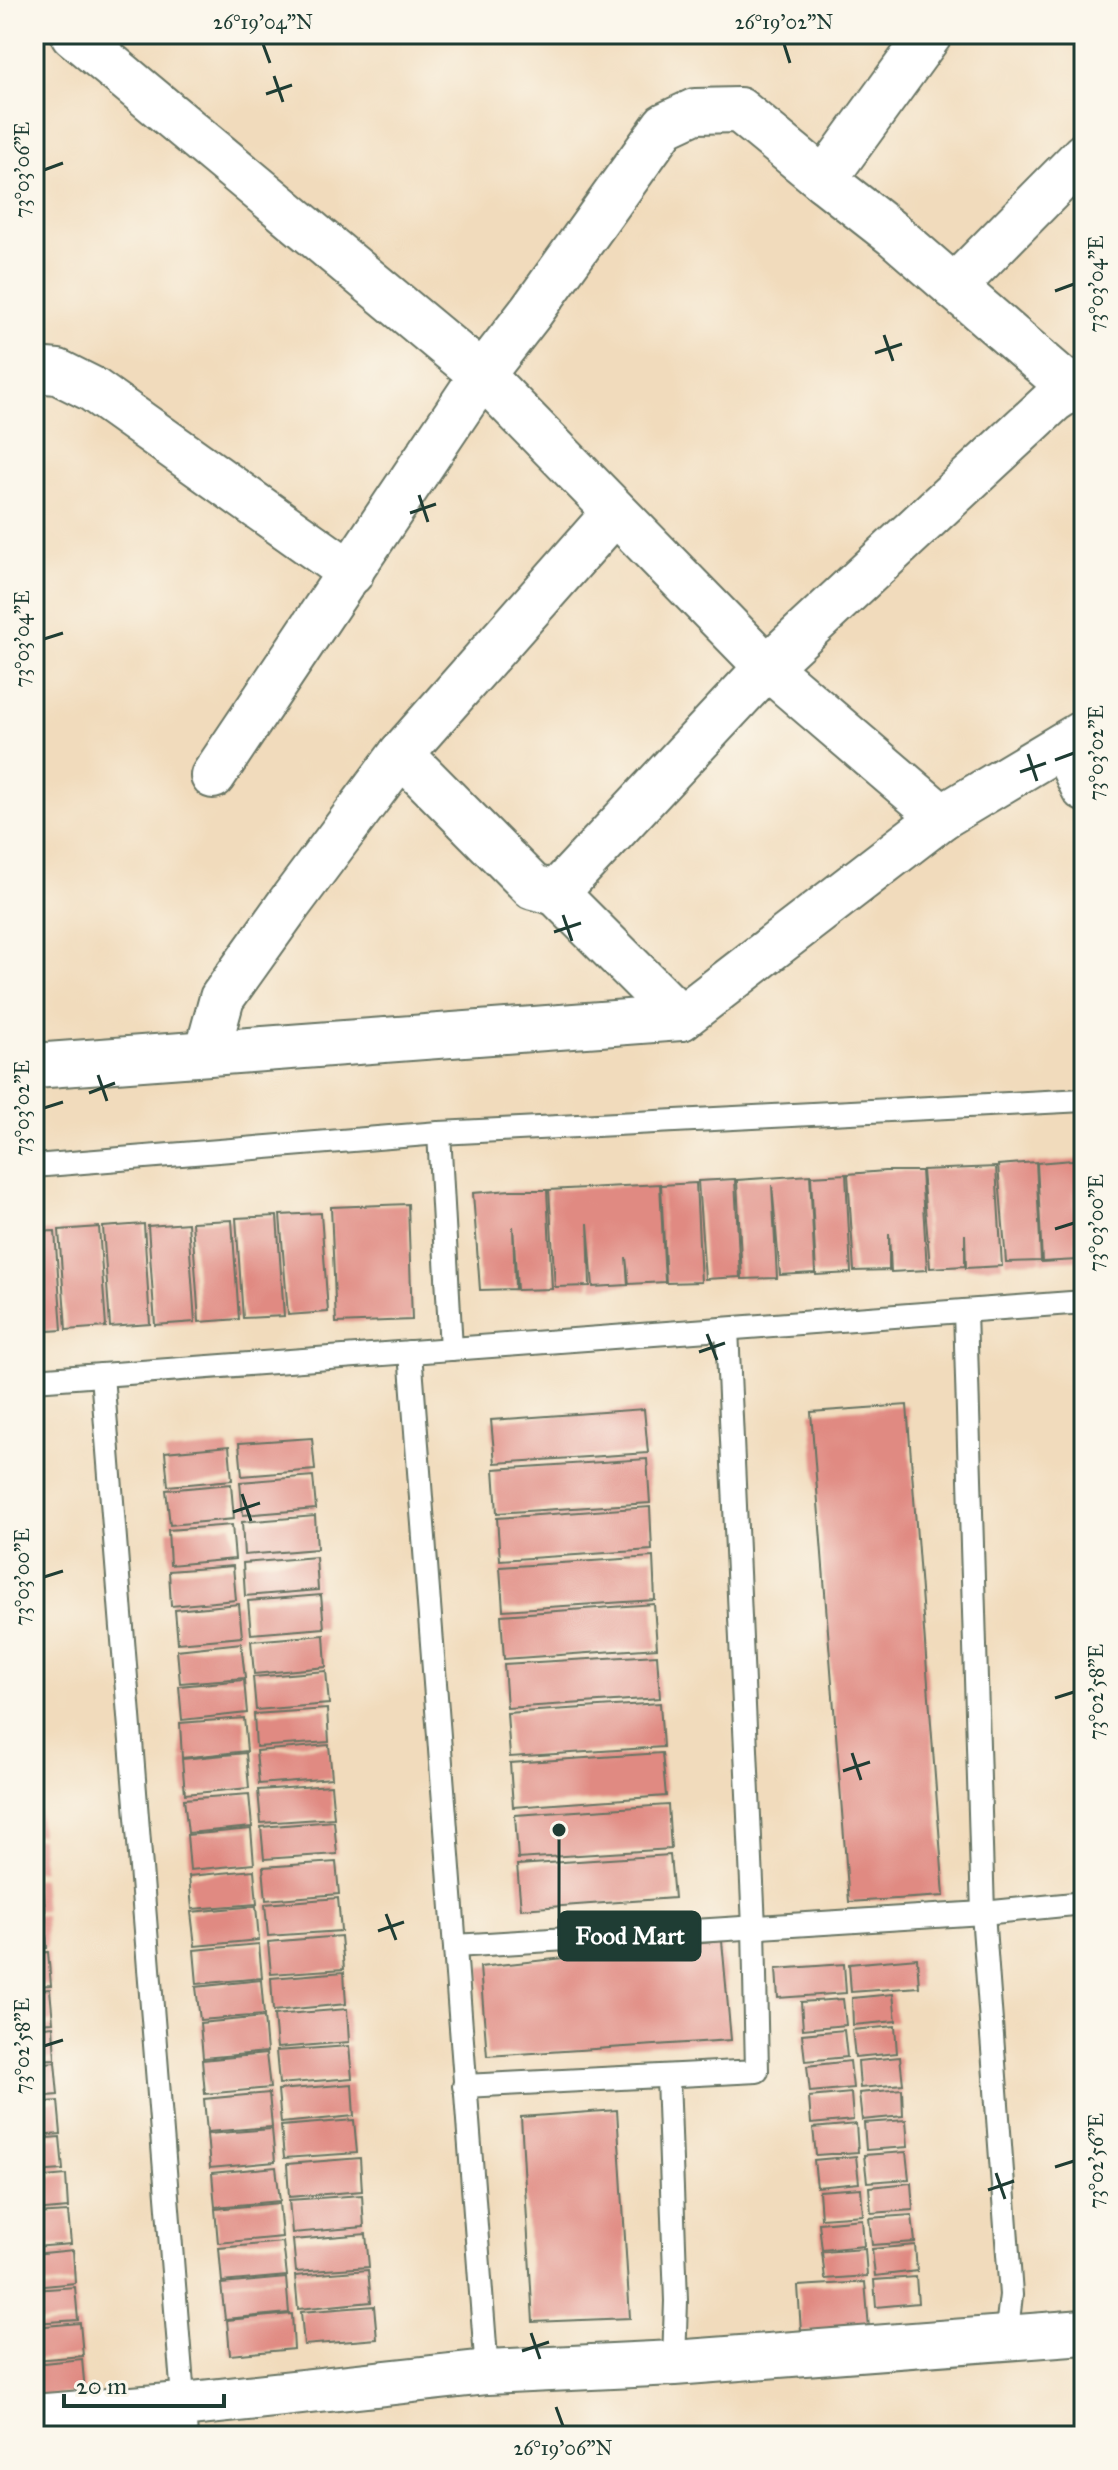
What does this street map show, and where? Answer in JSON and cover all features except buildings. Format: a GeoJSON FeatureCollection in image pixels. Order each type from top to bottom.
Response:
{"type":"FeatureCollection","features":[{"type":"Feature","properties":{"kind":"street"},"geometry":{"type":"LineString","coordinates":[[73,34],[482,375],[767,667],[942,817]]}},
{"type":"Feature","properties":{"kind":"street"},"geometry":{"type":"LineString","coordinates":[[824,180],[930,34]]}},
{"type":"Feature","properties":{"kind":"street"},"geometry":{"type":"LineString","coordinates":[[213,776],[482,375],[665,125],[695,111],[739,110],[954,287],[1078,384],[1042,411],[767,667],[556,893]]}},
{"type":"Feature","properties":{"kind":"street"},"geometry":{"type":"LineString","coordinates":[[954,287],[1084,155]]}},
{"type":"Feature","properties":{"kind":"street"},"geometry":{"type":"LineString","coordinates":[[34,370],[58,372],[92,389],[351,573]]}},
{"type":"Feature","properties":{"kind":"street"},"geometry":{"type":"LineString","coordinates":[[207,1053],[222,998],[401,754],[615,512]]}},
{"type":"Feature","properties":{"kind":"street"},"geometry":{"type":"LineString","coordinates":[[34,1066],[681,1018],[942,817],[1073,739],[1084,789]]}},
{"type":"Feature","properties":{"kind":"street"},"geometry":{"type":"LineString","coordinates":[[401,754],[533,887],[556,893],[681,1018]]}},
{"type":"Feature","properties":{"kind":"street"},"geometry":{"type":"LineString","coordinates":[[34,2417],[184,2421],[487,2372],[674,2363],[1084,2332]]}},
{"type":"Feature","properties":{"kind":"lane"},"geometry":{"type":"LineString","coordinates":[[34,1166],[439,1133],[1084,1100]]}},
{"type":"Feature","properties":{"kind":"lane"},"geometry":{"type":"LineString","coordinates":[[439,1133],[451,1349]]}},
{"type":"Feature","properties":{"kind":"lane"},"geometry":{"type":"LineString","coordinates":[[34,1380],[1084,1302]]}},
{"type":"Feature","properties":{"kind":"lane"},"geometry":{"type":"LineString","coordinates":[[965,1311],[983,1913],[1011,2295],[1006,2338]]}},
{"type":"Feature","properties":{"kind":"lane"},"geometry":{"type":"LineString","coordinates":[[464,2086],[757,2071],[754,1927],[727,1329]]}},
{"type":"Feature","properties":{"kind":"lane"},"geometry":{"type":"LineString","coordinates":[[410,1352],[487,2372]]}},
{"type":"Feature","properties":{"kind":"lane"},"geometry":{"type":"LineString","coordinates":[[102,1375],[184,2421]]}},
{"type":"Feature","properties":{"kind":"lane"},"geometry":{"type":"LineString","coordinates":[[455,1946],[983,1913],[1084,1903]]}},
{"type":"Feature","properties":{"kind":"lane"},"geometry":{"type":"LineString","coordinates":[[668,2077],[676,2301],[674,2363]]}},
{"type":"Feature","properties":{"kind":"place","name":"Food Mart"},"geometry":{"type":"Point","coordinates":[559,1830]}}]}
